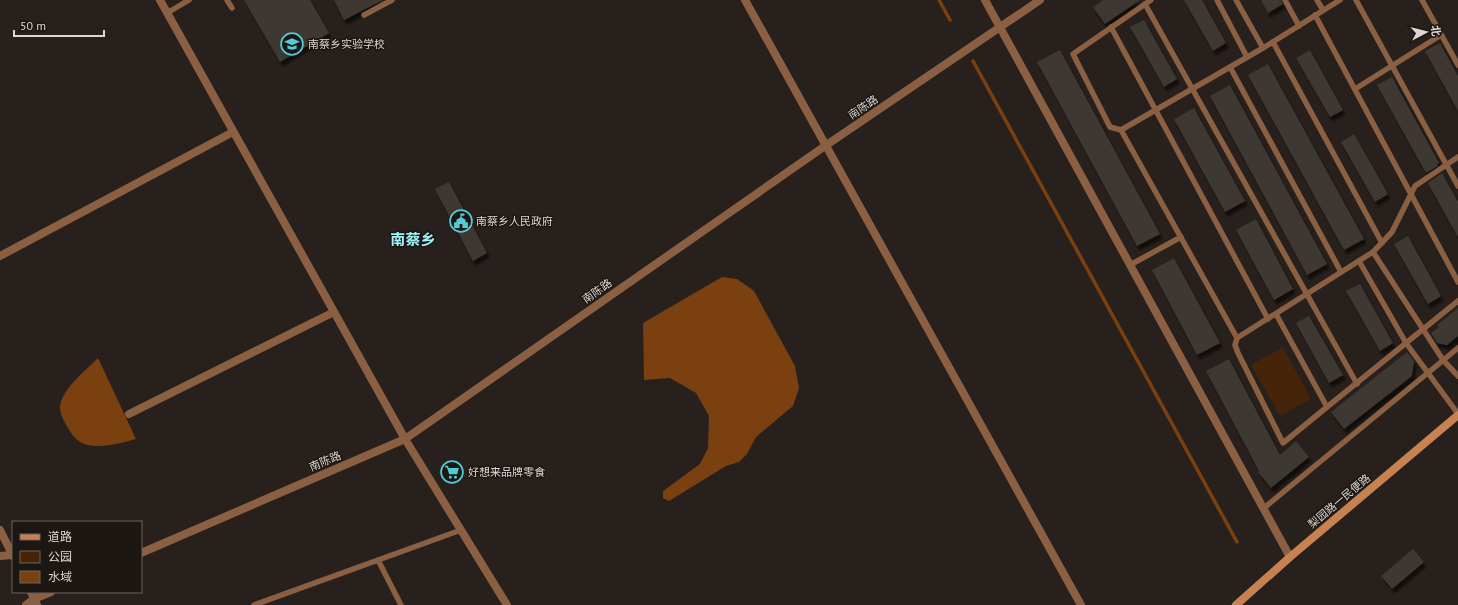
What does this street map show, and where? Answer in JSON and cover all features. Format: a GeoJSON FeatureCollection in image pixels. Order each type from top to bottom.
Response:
{"type":"FeatureCollection","features":[{"type":"Feature","properties":{"kind":"main road","name":"梨园路一民便路"},"geometry":{"type":"LineString","coordinates":[[1236,605],[1458,414]]}},
{"type":"Feature","properties":{"kind":"street"},"geometry":{"type":"LineString","coordinates":[[160,0],[404,439],[507,605]]}},
{"type":"Feature","properties":{"kind":"street"},"geometry":{"type":"LineString","coordinates":[[745,0],[1081,605]]}},
{"type":"Feature","properties":{"kind":"street"},"geometry":{"type":"LineString","coordinates":[[985,0],[1290,557]]}},
{"type":"Feature","properties":{"kind":"street","name":"南陈路"},"geometry":{"type":"LineString","coordinates":[[142,553],[404,439],[825,146],[1040,0]]}},
{"type":"Feature","properties":{"kind":"street"},"geometry":{"type":"LineString","coordinates":[[0,256],[233,132]]}},
{"type":"Feature","properties":{"kind":"street"},"geometry":{"type":"LineString","coordinates":[[129,414],[334,312]]}},
{"type":"Feature","properties":{"kind":"street"},"geometry":{"type":"LineString","coordinates":[[0,530],[12,554]]}},
{"type":"Feature","properties":{"kind":"street"},"geometry":{"type":"LineString","coordinates":[[0,556],[12,556]]}},
{"type":"Feature","properties":{"kind":"street"},"geometry":{"type":"LineString","coordinates":[[26,605],[34,599],[49,593]]}},
{"type":"Feature","properties":{"kind":"lane"},"geometry":{"type":"LineString","coordinates":[[167,13],[189,0]]}},
{"type":"Feature","properties":{"kind":"lane"},"geometry":{"type":"LineString","coordinates":[[227,0],[232,8]]}},
{"type":"Feature","properties":{"kind":"lane"},"geometry":{"type":"LineString","coordinates":[[364,15],[392,0]]}},
{"type":"Feature","properties":{"kind":"lane"},"geometry":{"type":"LineString","coordinates":[[1151,0],[1073,54],[1110,127],[1121,130],[1263,48],[1340,0]]}},
{"type":"Feature","properties":{"kind":"lane"},"geometry":{"type":"LineString","coordinates":[[1217,0],[1247,57]]}},
{"type":"Feature","properties":{"kind":"lane"},"geometry":{"type":"LineString","coordinates":[[1236,0],[1263,48]]}},
{"type":"Feature","properties":{"kind":"lane"},"geometry":{"type":"LineString","coordinates":[[1285,0],[1299,26]]}},
{"type":"Feature","properties":{"kind":"lane"},"geometry":{"type":"LineString","coordinates":[[1317,0],[1323,10]]}},
{"type":"Feature","properties":{"kind":"lane"},"geometry":{"type":"LineString","coordinates":[[1356,0],[1458,186]]}},
{"type":"Feature","properties":{"kind":"lane"},"geometry":{"type":"LineString","coordinates":[[1422,0],[1458,65]]}},
{"type":"Feature","properties":{"kind":"lane"},"geometry":{"type":"LineString","coordinates":[[1145,4],[1356,384]]}},
{"type":"Feature","properties":{"kind":"lane"},"geometry":{"type":"LineString","coordinates":[[1316,15],[1458,282]]}},
{"type":"Feature","properties":{"kind":"lane"},"geometry":{"type":"LineString","coordinates":[[1111,27],[1268,319]]}},
{"type":"Feature","properties":{"kind":"lane"},"geometry":{"type":"LineString","coordinates":[[1355,89],[1441,35]]}},
{"type":"Feature","properties":{"kind":"lane"},"geometry":{"type":"LineString","coordinates":[[1273,42],[1382,243]]}},
{"type":"Feature","properties":{"kind":"lane"},"geometry":{"type":"LineString","coordinates":[[1230,67],[1341,272]]}},
{"type":"Feature","properties":{"kind":"lane"},"geometry":{"type":"LineString","coordinates":[[1121,130],[1237,338]]}},
{"type":"Feature","properties":{"kind":"lane"},"geometry":{"type":"LineString","coordinates":[[1458,157],[1415,186],[1392,232],[1373,252],[1237,338],[1235,345],[1283,442],[1458,301]]}},
{"type":"Feature","properties":{"kind":"lane"},"geometry":{"type":"LineString","coordinates":[[1130,265],[1180,237]]}},
{"type":"Feature","properties":{"kind":"lane"},"geometry":{"type":"LineString","coordinates":[[1373,252],[1444,360],[1458,376]]}},
{"type":"Feature","properties":{"kind":"lane"},"geometry":{"type":"LineString","coordinates":[[1359,261],[1406,343],[1458,414]]}},
{"type":"Feature","properties":{"kind":"lane"},"geometry":{"type":"LineString","coordinates":[[1276,314],[1327,407]]}},
{"type":"Feature","properties":{"kind":"lane"},"geometry":{"type":"LineString","coordinates":[[1264,508],[1458,348]]}},
{"type":"Feature","properties":{"kind":"lane"},"geometry":{"type":"LineString","coordinates":[[254,605],[461,530]]}},
{"type":"Feature","properties":{"kind":"lane"},"geometry":{"type":"LineString","coordinates":[[378,560],[401,605]]}},
{"type":"Feature","properties":{"kind":"green space"},"geometry":{"type":"Polygon","coordinates":[[[1283,347],[1311,399],[1280,416],[1251,365],[1283,347]]]}},
{"type":"Feature","properties":{"kind":"water"},"geometry":{"type":"Polygon","coordinates":[[[722,277],[737,279],[754,291],[795,366],[799,388],[793,406],[756,437],[747,454],[739,462],[726,466],[669,501],[663,498],[663,491],[700,464],[708,448],[709,416],[696,393],[670,378],[644,380],[643,323],[722,277]]]}},
{"type":"Feature","properties":{"kind":"water"},"geometry":{"type":"Polygon","coordinates":[[[98,358],[136,439],[102,446],[88,445],[82,443],[74,437],[64,421],[60,407],[67,390],[98,358]]]}},
{"type":"Feature","properties":{"kind":"building"},"geometry":{"type":"Polygon","coordinates":[[[244,0],[310,0],[329,33],[280,62],[244,0]]]}},
{"type":"Feature","properties":{"kind":"building"},"geometry":{"type":"Polygon","coordinates":[[[334,0],[383,0],[344,20],[334,0]]]}},
{"type":"Feature","properties":{"kind":"building"},"geometry":{"type":"Polygon","coordinates":[[[1103,0],[1140,0],[1105,24],[1093,7],[1103,0]]]}},
{"type":"Feature","properties":{"kind":"building"},"geometry":{"type":"Polygon","coordinates":[[[1184,0],[1202,0],[1226,43],[1213,51],[1184,0]]]}},
{"type":"Feature","properties":{"kind":"building"},"geometry":{"type":"Polygon","coordinates":[[[1261,0],[1281,0],[1283,4],[1268,13],[1261,0]]]}},
{"type":"Feature","properties":{"kind":"building"},"geometry":{"type":"Polygon","coordinates":[[[1144,20],[1177,79],[1164,87],[1130,27],[1144,20]]]}},
{"type":"Feature","properties":{"kind":"building"},"geometry":{"type":"Polygon","coordinates":[[[1440,43],[1458,76],[1458,111],[1425,51],[1440,43]]]}},
{"type":"Feature","properties":{"kind":"building"},"geometry":{"type":"Polygon","coordinates":[[[1060,50],[1160,234],[1137,246],[1037,62],[1060,50]]]}},
{"type":"Feature","properties":{"kind":"building"},"geometry":{"type":"Polygon","coordinates":[[[1310,50],[1343,110],[1330,117],[1296,58],[1310,50]]]}},
{"type":"Feature","properties":{"kind":"building"},"geometry":{"type":"Polygon","coordinates":[[[1268,64],[1364,239],[1344,250],[1248,75],[1268,64]]]}},
{"type":"Feature","properties":{"kind":"building"},"geometry":{"type":"Polygon","coordinates":[[[1392,77],[1439,163],[1437,164],[1438,166],[1426,173],[1377,85],[1392,77]]]}},
{"type":"Feature","properties":{"kind":"building"},"geometry":{"type":"Polygon","coordinates":[[[1230,85],[1327,264],[1307,275],[1210,96],[1230,85]]]}},
{"type":"Feature","properties":{"kind":"building"},"geometry":{"type":"Polygon","coordinates":[[[1194,108],[1245,201],[1225,212],[1174,119],[1194,108]]]}},
{"type":"Feature","properties":{"kind":"building"},"geometry":{"type":"Polygon","coordinates":[[[1354,134],[1388,194],[1375,202],[1341,142],[1354,134]]]}},
{"type":"Feature","properties":{"kind":"building"},"geometry":{"type":"Polygon","coordinates":[[[1442,173],[1458,202],[1458,237],[1428,183],[1442,173]]]}},
{"type":"Feature","properties":{"kind":"building","name":"南蔡乡人民政府"},"geometry":{"type":"Polygon","coordinates":[[[449,182],[487,253],[473,261],[435,189],[449,182]]]}},
{"type":"Feature","properties":{"kind":"building"},"geometry":{"type":"Polygon","coordinates":[[[1256,219],[1293,289],[1274,300],[1236,230],[1256,219]]]}},
{"type":"Feature","properties":{"kind":"building"},"geometry":{"type":"Polygon","coordinates":[[[1408,236],[1441,296],[1428,304],[1394,244],[1408,236]]]}},
{"type":"Feature","properties":{"kind":"building"},"geometry":{"type":"Polygon","coordinates":[[[1174,258],[1220,343],[1197,355],[1152,270],[1174,258]]]}},
{"type":"Feature","properties":{"kind":"building"},"geometry":{"type":"Polygon","coordinates":[[[1360,284],[1393,343],[1380,351],[1346,291],[1360,284]]]}},
{"type":"Feature","properties":{"kind":"building"},"geometry":{"type":"Polygon","coordinates":[[[1458,308],[1458,336],[1447,345],[1437,343],[1431,333],[1439,327],[1437,325],[1458,308]]]}},
{"type":"Feature","properties":{"kind":"building"},"geometry":{"type":"Polygon","coordinates":[[[1309,316],[1343,375],[1329,383],[1296,323],[1309,316]]]}},
{"type":"Feature","properties":{"kind":"building"},"geometry":{"type":"Polygon","coordinates":[[[1407,352],[1414,361],[1412,376],[1344,429],[1331,412],[1407,352]]]}},
{"type":"Feature","properties":{"kind":"building"},"geometry":{"type":"Polygon","coordinates":[[[1229,359],[1280,455],[1296,441],[1309,457],[1271,488],[1258,472],[1259,471],[1206,371],[1229,359]]]}},
{"type":"Feature","properties":{"kind":"building"},"geometry":{"type":"Polygon","coordinates":[[[1413,549],[1424,562],[1392,589],[1381,576],[1413,549]]]}},
{"type":"Feature","properties":{"kind":"waterway"},"geometry":{"type":"LineString","coordinates":[[939,0],[950,20]]}},
{"type":"Feature","properties":{"kind":"waterway"},"geometry":{"type":"LineString","coordinates":[[973,61],[1237,542]]}},
{"type":"Feature","properties":{"kind":"place","name":"南蔡乡实验学校"},"geometry":{"type":"Point","coordinates":[292,44]}},
{"type":"Feature","properties":{"kind":"place","name":"南蔡乡人民政府"},"geometry":{"type":"Point","coordinates":[461,221]}},
{"type":"Feature","properties":{"kind":"place","name":"好想来品牌零食"},"geometry":{"type":"Point","coordinates":[452,472]}},
{"type":"Feature","properties":{"kind":"district","name":"南蔡乡"},"geometry":{"type":"Point","coordinates":[413,240]}}]}
